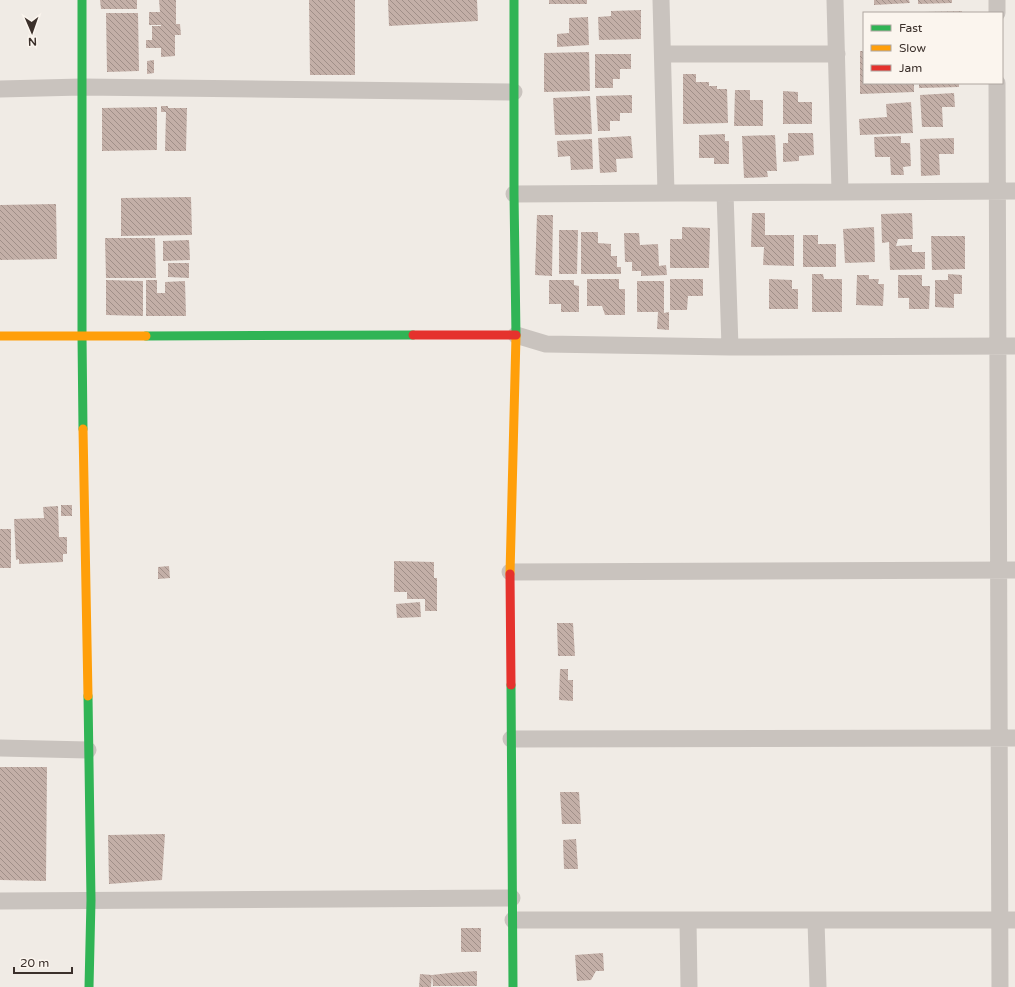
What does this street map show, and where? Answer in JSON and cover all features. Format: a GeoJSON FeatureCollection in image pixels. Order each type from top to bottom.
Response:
{"type":"FeatureCollection","features":[{"type":"Feature","properties":{"kind":"street"},"geometry":{"type":"LineString","coordinates":[[82,0],[82,336],[91,900],[88,987]]}},
{"type":"Feature","properties":{"kind":"street"},"geometry":{"type":"LineString","coordinates":[[513,987],[510,572],[516,335],[514,0]]}},
{"type":"Feature","properties":{"kind":"street"},"geometry":{"type":"LineString","coordinates":[[661,0],[666,193]]}},
{"type":"Feature","properties":{"kind":"street"},"geometry":{"type":"LineString","coordinates":[[836,0],[840,192]]}},
{"type":"Feature","properties":{"kind":"street"},"geometry":{"type":"LineString","coordinates":[[997,0],[997,12]]}},
{"type":"Feature","properties":{"kind":"street"},"geometry":{"type":"LineString","coordinates":[[663,54],[837,54]]}},
{"type":"Feature","properties":{"kind":"street"},"geometry":{"type":"LineString","coordinates":[[998,84],[998,192],[1007,346],[1008,920],[1000,987]]}},
{"type":"Feature","properties":{"kind":"street"},"geometry":{"type":"LineString","coordinates":[[0,89],[82,87],[514,92]]}},
{"type":"Feature","properties":{"kind":"street"},"geometry":{"type":"LineString","coordinates":[[514,194],[1015,191]]}},
{"type":"Feature","properties":{"kind":"street"},"geometry":{"type":"LineString","coordinates":[[725,193],[730,347]]}},
{"type":"Feature","properties":{"kind":"street"},"geometry":{"type":"LineString","coordinates":[[0,336],[516,335],[546,344],[730,347],[1007,346]]}},
{"type":"Feature","properties":{"kind":"street"},"geometry":{"type":"LineString","coordinates":[[510,572],[1007,570]]}},
{"type":"Feature","properties":{"kind":"street"},"geometry":{"type":"LineString","coordinates":[[511,739],[1007,738]]}},
{"type":"Feature","properties":{"kind":"street"},"geometry":{"type":"LineString","coordinates":[[0,748],[88,750]]}},
{"type":"Feature","properties":{"kind":"street"},"geometry":{"type":"LineString","coordinates":[[0,901],[512,898]]}},
{"type":"Feature","properties":{"kind":"street"},"geometry":{"type":"LineString","coordinates":[[513,920],[1008,920]]}},
{"type":"Feature","properties":{"kind":"street"},"geometry":{"type":"LineString","coordinates":[[688,920],[689,987]]}},
{"type":"Feature","properties":{"kind":"street"},"geometry":{"type":"LineString","coordinates":[[816,920],[818,987]]}},
{"type":"Feature","properties":{"kind":"building"},"geometry":{"type":"Polygon","coordinates":[[[100,0],[137,0],[137,9],[101,9],[100,0]]]}},
{"type":"Feature","properties":{"kind":"building"},"geometry":{"type":"Polygon","coordinates":[[[159,0],[176,0],[176,24],[180,24],[181,35],[175,35],[175,56],[161,57],[161,48],[146,48],[146,40],[152,40],[152,26],[161,26],[149,25],[149,12],[160,12],[159,0]]]}},
{"type":"Feature","properties":{"kind":"building"},"geometry":{"type":"Polygon","coordinates":[[[309,0],[355,0],[355,75],[310,75],[309,0]]]}},
{"type":"Feature","properties":{"kind":"building"},"geometry":{"type":"Polygon","coordinates":[[[388,0],[477,0],[478,21],[389,26],[388,0]]]}},
{"type":"Feature","properties":{"kind":"building"},"geometry":{"type":"Polygon","coordinates":[[[549,0],[587,0],[587,4],[549,4],[549,0]]]}},
{"type":"Feature","properties":{"kind":"building"},"geometry":{"type":"Polygon","coordinates":[[[874,0],[909,0],[910,3],[874,5],[874,0]]]}},
{"type":"Feature","properties":{"kind":"building"},"geometry":{"type":"Polygon","coordinates":[[[918,0],[952,0],[952,3],[918,4],[918,0]]]}},
{"type":"Feature","properties":{"kind":"building"},"geometry":{"type":"Polygon","coordinates":[[[641,10],[641,39],[599,40],[598,17],[611,16],[611,11],[641,10]]]}},
{"type":"Feature","properties":{"kind":"building"},"geometry":{"type":"Polygon","coordinates":[[[962,11],[962,12],[924,12],[962,11]]]}},
{"type":"Feature","properties":{"kind":"building"},"geometry":{"type":"Polygon","coordinates":[[[106,13],[138,13],[139,71],[107,72],[106,13]]]}},
{"type":"Feature","properties":{"kind":"building"},"geometry":{"type":"Polygon","coordinates":[[[588,17],[589,45],[557,47],[557,34],[569,33],[569,18],[588,17]]]}},
{"type":"Feature","properties":{"kind":"building"},"geometry":{"type":"Polygon","coordinates":[[[860,51],[863,51],[863,84],[914,84],[914,92],[860,94],[860,51]]]}},
{"type":"Feature","properties":{"kind":"building"},"geometry":{"type":"Polygon","coordinates":[[[589,52],[590,91],[544,92],[544,53],[589,52]]]}},
{"type":"Feature","properties":{"kind":"building"},"geometry":{"type":"Polygon","coordinates":[[[595,54],[631,54],[631,69],[620,69],[620,79],[613,79],[613,88],[595,88],[595,54]]]}},
{"type":"Feature","properties":{"kind":"building"},"geometry":{"type":"Polygon","coordinates":[[[154,60],[154,73],[147,74],[147,61],[154,60]]]}},
{"type":"Feature","properties":{"kind":"building"},"geometry":{"type":"Polygon","coordinates":[[[683,74],[696,74],[696,82],[709,82],[709,86],[717,86],[717,89],[727,89],[728,123],[683,124],[683,74]]]}},
{"type":"Feature","properties":{"kind":"building"},"geometry":{"type":"Polygon","coordinates":[[[919,84],[959,84],[959,87],[919,88],[919,84]]]}},
{"type":"Feature","properties":{"kind":"building"},"geometry":{"type":"Polygon","coordinates":[[[735,90],[750,90],[750,100],[763,100],[763,126],[734,126],[735,90]]]}},
{"type":"Feature","properties":{"kind":"building"},"geometry":{"type":"Polygon","coordinates":[[[783,91],[798,92],[798,102],[812,102],[812,124],[783,124],[783,91]]]}},
{"type":"Feature","properties":{"kind":"building"},"geometry":{"type":"Polygon","coordinates":[[[954,93],[955,107],[942,107],[943,127],[922,127],[920,95],[954,93]]]}},
{"type":"Feature","properties":{"kind":"building"},"geometry":{"type":"Polygon","coordinates":[[[632,95],[632,113],[620,113],[620,121],[610,121],[610,131],[598,131],[596,96],[632,95]]]}},
{"type":"Feature","properties":{"kind":"building"},"geometry":{"type":"Polygon","coordinates":[[[590,96],[592,134],[555,135],[553,98],[590,96]]]}},
{"type":"Feature","properties":{"kind":"building"},"geometry":{"type":"Polygon","coordinates":[[[911,102],[913,133],[860,135],[859,119],[887,117],[886,104],[911,102]]]}},
{"type":"Feature","properties":{"kind":"building"},"geometry":{"type":"Polygon","coordinates":[[[161,106],[168,106],[168,108],[187,108],[186,151],[165,151],[166,112],[161,112],[161,106]]]}},
{"type":"Feature","properties":{"kind":"building"},"geometry":{"type":"Polygon","coordinates":[[[157,107],[157,150],[102,151],[102,108],[157,107]]]}},
{"type":"Feature","properties":{"kind":"building"},"geometry":{"type":"Polygon","coordinates":[[[788,133],[813,133],[814,155],[799,156],[799,161],[783,162],[783,143],[788,143],[788,133]]]}},
{"type":"Feature","properties":{"kind":"building"},"geometry":{"type":"Polygon","coordinates":[[[725,134],[725,141],[729,141],[729,164],[714,164],[714,158],[699,158],[699,135],[725,134]]]}},
{"type":"Feature","properties":{"kind":"building"},"geometry":{"type":"Polygon","coordinates":[[[775,135],[777,171],[767,171],[768,177],[744,178],[742,136],[775,135]]]}},
{"type":"Feature","properties":{"kind":"building"},"geometry":{"type":"Polygon","coordinates":[[[631,136],[633,158],[616,159],[617,172],[600,173],[598,138],[631,136]]]}},
{"type":"Feature","properties":{"kind":"building"},"geometry":{"type":"Polygon","coordinates":[[[901,136],[901,143],[910,143],[911,166],[903,167],[904,175],[891,175],[890,157],[875,157],[874,137],[901,136]]]}},
{"type":"Feature","properties":{"kind":"building"},"geometry":{"type":"Polygon","coordinates":[[[954,138],[954,154],[939,154],[940,175],[921,176],[920,139],[954,138]]]}},
{"type":"Feature","properties":{"kind":"building"},"geometry":{"type":"Polygon","coordinates":[[[592,139],[593,169],[571,170],[570,156],[558,157],[557,141],[592,139]]]}},
{"type":"Feature","properties":{"kind":"building"},"geometry":{"type":"Polygon","coordinates":[[[191,197],[192,235],[121,236],[121,198],[191,197]]]}},
{"type":"Feature","properties":{"kind":"building"},"geometry":{"type":"Polygon","coordinates":[[[56,204],[57,259],[0,260],[0,205],[56,204]]]}},
{"type":"Feature","properties":{"kind":"building"},"geometry":{"type":"Polygon","coordinates":[[[752,213],[765,213],[765,235],[794,235],[794,266],[763,265],[764,247],[751,247],[752,213]]]}},
{"type":"Feature","properties":{"kind":"building"},"geometry":{"type":"Polygon","coordinates":[[[912,213],[913,239],[898,239],[896,246],[912,245],[912,252],[925,252],[925,269],[890,270],[889,242],[882,243],[881,214],[912,213]]]}},
{"type":"Feature","properties":{"kind":"building"},"geometry":{"type":"Polygon","coordinates":[[[537,215],[553,215],[552,276],[535,275],[537,215]]]}},
{"type":"Feature","properties":{"kind":"building"},"geometry":{"type":"Polygon","coordinates":[[[682,227],[710,228],[709,268],[670,268],[670,239],[682,239],[682,227]]]}},
{"type":"Feature","properties":{"kind":"building"},"geometry":{"type":"Polygon","coordinates":[[[874,227],[875,262],[845,263],[843,229],[874,227]]]}},
{"type":"Feature","properties":{"kind":"building"},"geometry":{"type":"Polygon","coordinates":[[[559,230],[578,230],[577,274],[559,274],[559,230]]]}},
{"type":"Feature","properties":{"kind":"building"},"geometry":{"type":"Polygon","coordinates":[[[581,232],[598,232],[598,243],[611,244],[611,256],[617,256],[617,267],[621,267],[621,274],[581,274],[581,232]]]}},
{"type":"Feature","properties":{"kind":"building"},"geometry":{"type":"Polygon","coordinates":[[[624,233],[639,233],[640,245],[658,244],[659,266],[666,265],[667,275],[641,276],[641,271],[632,271],[632,262],[625,262],[624,233]]]}},
{"type":"Feature","properties":{"kind":"building"},"geometry":{"type":"Polygon","coordinates":[[[803,235],[818,235],[818,244],[836,244],[836,267],[803,267],[803,235]]]}},
{"type":"Feature","properties":{"kind":"building"},"geometry":{"type":"Polygon","coordinates":[[[931,236],[965,236],[965,269],[932,270],[931,236]]]}},
{"type":"Feature","properties":{"kind":"building"},"geometry":{"type":"Polygon","coordinates":[[[105,238],[155,238],[156,278],[106,278],[105,238]]]}},
{"type":"Feature","properties":{"kind":"building"},"geometry":{"type":"Polygon","coordinates":[[[189,240],[190,260],[163,261],[163,241],[189,240]]]}},
{"type":"Feature","properties":{"kind":"building"},"geometry":{"type":"Polygon","coordinates":[[[168,263],[189,263],[189,278],[168,277],[168,263]]]}},
{"type":"Feature","properties":{"kind":"building"},"geometry":{"type":"Polygon","coordinates":[[[812,274],[823,274],[824,279],[842,279],[842,312],[812,312],[812,274]]]}},
{"type":"Feature","properties":{"kind":"building"},"geometry":{"type":"Polygon","coordinates":[[[948,274],[962,275],[962,294],[954,294],[954,308],[935,307],[935,280],[948,280],[948,274]]]}},
{"type":"Feature","properties":{"kind":"building"},"geometry":{"type":"Polygon","coordinates":[[[857,275],[869,275],[869,279],[879,279],[878,284],[884,284],[883,306],[856,305],[857,275]]]}},
{"type":"Feature","properties":{"kind":"building"},"geometry":{"type":"Polygon","coordinates":[[[898,275],[922,275],[922,286],[930,286],[929,309],[909,309],[909,298],[898,298],[898,275]]]}},
{"type":"Feature","properties":{"kind":"building"},"geometry":{"type":"Polygon","coordinates":[[[587,279],[619,279],[619,289],[625,289],[625,315],[605,315],[602,306],[587,306],[587,279]]]}},
{"type":"Feature","properties":{"kind":"building"},"geometry":{"type":"Polygon","coordinates":[[[670,279],[703,279],[703,296],[688,296],[687,310],[670,310],[670,279]]]}},
{"type":"Feature","properties":{"kind":"building"},"geometry":{"type":"Polygon","coordinates":[[[769,279],[792,280],[792,289],[798,289],[798,309],[769,309],[769,279]]]}},
{"type":"Feature","properties":{"kind":"building"},"geometry":{"type":"Polygon","coordinates":[[[106,280],[143,281],[143,316],[106,315],[106,280]]]}},
{"type":"Feature","properties":{"kind":"building"},"geometry":{"type":"Polygon","coordinates":[[[146,280],[157,280],[157,293],[165,293],[165,282],[185,281],[186,316],[146,316],[146,280]]]}},
{"type":"Feature","properties":{"kind":"building"},"geometry":{"type":"Polygon","coordinates":[[[549,280],[574,280],[574,285],[579,286],[579,312],[561,312],[561,304],[549,304],[549,280]]]}},
{"type":"Feature","properties":{"kind":"building"},"geometry":{"type":"Polygon","coordinates":[[[637,281],[664,281],[664,313],[669,312],[669,330],[657,329],[658,312],[637,312],[637,281]]]}},
{"type":"Feature","properties":{"kind":"building"},"geometry":{"type":"Polygon","coordinates":[[[61,505],[72,505],[72,516],[61,516],[61,505]]]}},
{"type":"Feature","properties":{"kind":"building"},"geometry":{"type":"Polygon","coordinates":[[[58,506],[59,537],[67,537],[67,554],[63,554],[63,562],[19,564],[19,559],[16,560],[14,519],[44,518],[43,507],[58,506]]]}},
{"type":"Feature","properties":{"kind":"building"},"geometry":{"type":"Polygon","coordinates":[[[0,529],[11,529],[11,568],[0,568],[0,529]]]}},
{"type":"Feature","properties":{"kind":"building"},"geometry":{"type":"Polygon","coordinates":[[[394,561],[434,562],[434,578],[437,578],[437,611],[425,611],[425,599],[407,599],[407,592],[394,592],[394,561]]]}},
{"type":"Feature","properties":{"kind":"building"},"geometry":{"type":"Polygon","coordinates":[[[169,566],[170,578],[158,579],[158,567],[169,566]]]}},
{"type":"Feature","properties":{"kind":"building"},"geometry":{"type":"Polygon","coordinates":[[[420,602],[421,617],[397,618],[396,604],[420,602]]]}},
{"type":"Feature","properties":{"kind":"building"},"geometry":{"type":"Polygon","coordinates":[[[557,623],[573,623],[575,656],[558,656],[557,623]]]}},
{"type":"Feature","properties":{"kind":"building"},"geometry":{"type":"Polygon","coordinates":[[[560,669],[568,669],[568,680],[573,680],[573,701],[559,700],[560,669]]]}},
{"type":"Feature","properties":{"kind":"building"},"geometry":{"type":"Polygon","coordinates":[[[0,767],[47,767],[46,881],[0,880],[0,767]]]}},
{"type":"Feature","properties":{"kind":"building"},"geometry":{"type":"Polygon","coordinates":[[[560,792],[579,792],[581,824],[562,824],[560,792]]]}},
{"type":"Feature","properties":{"kind":"building"},"geometry":{"type":"Polygon","coordinates":[[[165,834],[162,880],[109,884],[108,835],[165,834]]]}},
{"type":"Feature","properties":{"kind":"building"},"geometry":{"type":"Polygon","coordinates":[[[576,839],[578,869],[564,869],[563,840],[576,839]]]}},
{"type":"Feature","properties":{"kind":"building"},"geometry":{"type":"Polygon","coordinates":[[[461,928],[481,928],[481,952],[461,952],[461,928]]]}},
{"type":"Feature","properties":{"kind":"building"},"geometry":{"type":"Polygon","coordinates":[[[603,953],[604,971],[596,971],[591,980],[577,981],[575,955],[603,953]]]}},
{"type":"Feature","properties":{"kind":"building"},"geometry":{"type":"Polygon","coordinates":[[[477,971],[477,986],[433,986],[432,975],[477,971]]]}},
{"type":"Feature","properties":{"kind":"building"},"geometry":{"type":"Polygon","coordinates":[[[420,974],[432,975],[431,987],[419,987],[420,974]]]}},
{"type":"Feature","properties":{"kind":"traffic: fast"},"geometry":{"type":"LineString","coordinates":[[82,0],[83,429]]}},
{"type":"Feature","properties":{"kind":"traffic: fast"},"geometry":{"type":"LineString","coordinates":[[514,0],[516,336]]}},
{"type":"Feature","properties":{"kind":"traffic: fast"},"geometry":{"type":"LineString","coordinates":[[146,336],[413,335]]}},
{"type":"Feature","properties":{"kind":"traffic: fast"},"geometry":{"type":"LineString","coordinates":[[511,685],[513,987]]}},
{"type":"Feature","properties":{"kind":"traffic: fast"},"geometry":{"type":"LineString","coordinates":[[88,696],[91,900],[89,987]]}},
{"type":"Feature","properties":{"kind":"traffic: slow"},"geometry":{"type":"LineString","coordinates":[[0,336],[146,336]]}},
{"type":"Feature","properties":{"kind":"traffic: slow"},"geometry":{"type":"LineString","coordinates":[[510,574],[516,336]]}},
{"type":"Feature","properties":{"kind":"traffic: slow"},"geometry":{"type":"LineString","coordinates":[[83,429],[88,696]]}},
{"type":"Feature","properties":{"kind":"traffic: jam"},"geometry":{"type":"LineString","coordinates":[[413,335],[516,335]]}},
{"type":"Feature","properties":{"kind":"traffic: jam"},"geometry":{"type":"LineString","coordinates":[[510,574],[511,685]]}}]}
